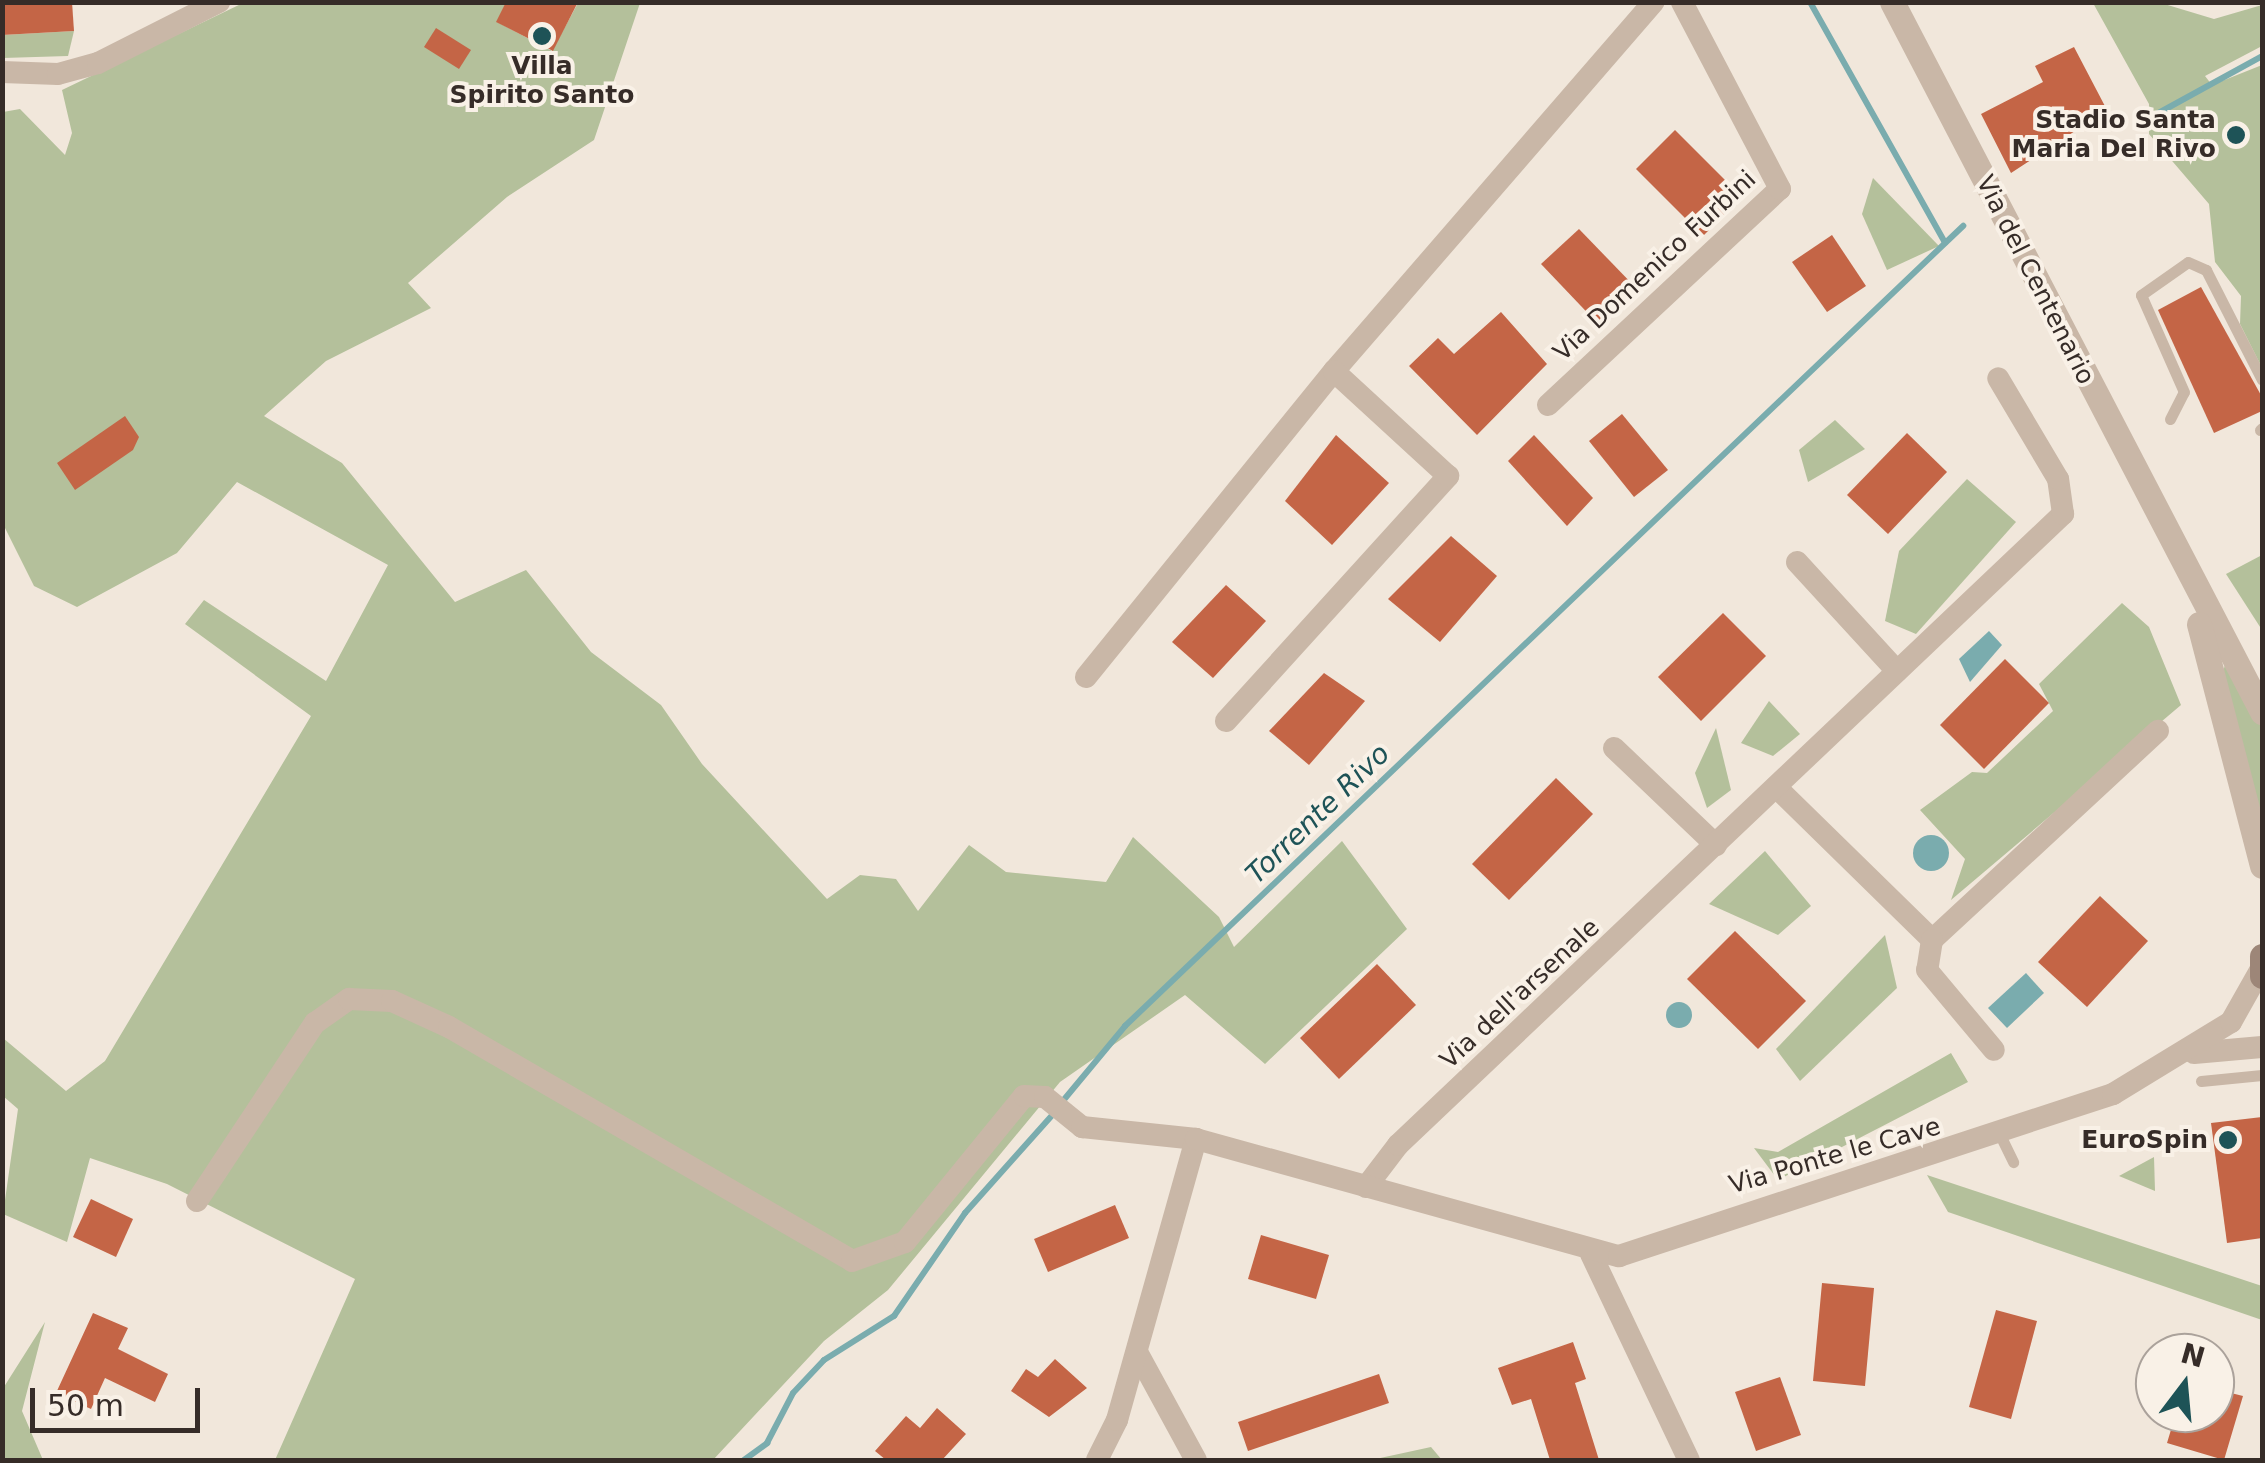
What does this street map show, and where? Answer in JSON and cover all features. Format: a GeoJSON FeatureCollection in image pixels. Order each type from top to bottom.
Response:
{"type":"FeatureCollection","features":[{"type":"Feature","properties":{"kind":"main road"},"geometry":{"type":"LineString","coordinates":[[2262,956],[2262,976]]}},
{"type":"Feature","properties":{"kind":"street"},"geometry":{"type":"LineString","coordinates":[[2,72],[58,74],[98,63],[219,2]]}},
{"type":"Feature","properties":{"kind":"street"},"geometry":{"type":"LineString","coordinates":[[1086,676],[1334,371],[1654,2]]}},
{"type":"Feature","properties":{"kind":"street","name":"Via Domenico Furbini"},"geometry":{"type":"LineString","coordinates":[[1548,404],[1780,189],[1682,2]]}},
{"type":"Feature","properties":{"kind":"street","name":"Via del Centenario"},"geometry":{"type":"LineString","coordinates":[[1892,2],[2177,557]]}},
{"type":"Feature","properties":{"kind":"street"},"geometry":{"type":"LineString","coordinates":[[1226,722],[1448,476],[1334,371]]}},
{"type":"Feature","properties":{"kind":"street","name":"Via dell'arsenale"},"geometry":{"type":"LineString","coordinates":[[1366,1187],[1398,1145],[2064,514],[2058,479],[1998,378]]}},
{"type":"Feature","properties":{"kind":"street"},"geometry":{"type":"LineString","coordinates":[[2177,557],[2262,712]]}},
{"type":"Feature","properties":{"kind":"street"},"geometry":{"type":"LineString","coordinates":[[2177,557],[2262,866]]}},
{"type":"Feature","properties":{"kind":"street"},"geometry":{"type":"LineString","coordinates":[[1796,562],[1897,671]]}},
{"type":"Feature","properties":{"kind":"street"},"geometry":{"type":"LineString","coordinates":[[1994,1050],[1927,970],[1932,940],[2158,730]]}},
{"type":"Feature","properties":{"kind":"street"},"geometry":{"type":"LineString","coordinates":[[1614,748],[1716,846]]}},
{"type":"Feature","properties":{"kind":"street"},"geometry":{"type":"LineString","coordinates":[[1776,788],[1932,940]]}},
{"type":"Feature","properties":{"kind":"street","name":"Via Ponte le Cave"},"geometry":{"type":"LineString","coordinates":[[198,1202],[315,1023],[348,999],[392,1000],[449,1026],[852,1260],[904,1242],[1024,1096],[1046,1098],[1076,1122],[1196,1139],[1591,1254],[1645,1251],[1778,1197],[2001,1138],[2194,1053],[2231,1022],[2262,968]]}},
{"type":"Feature","properties":{"kind":"street","name":"Via Ponte le Cave"},"geometry":{"type":"LineString","coordinates":[[2194,1053],[2262,1047]]}},
{"type":"Feature","properties":{"kind":"street"},"geometry":{"type":"LineString","coordinates":[[1096,1460],[1137,1352],[1196,1139]]}},
{"type":"Feature","properties":{"kind":"street"},"geometry":{"type":"LineString","coordinates":[[1591,1254],[1689,1460]]}},
{"type":"Feature","properties":{"kind":"street"},"geometry":{"type":"LineString","coordinates":[[1137,1352],[1196,1460]]}},
{"type":"Feature","properties":{"kind":"lane"},"geometry":{"type":"LineString","coordinates":[[2170,419],[2184,392],[2141,294],[2188,262],[2206,270],[2262,380]]}},
{"type":"Feature","properties":{"kind":"lane"},"geometry":{"type":"LineString","coordinates":[[2201,1082],[2262,1075]]}},
{"type":"Feature","properties":{"kind":"lane"},"geometry":{"type":"LineString","coordinates":[[2001,1138],[2013,1162]]}},
{"type":"Feature","properties":{"kind":"green space"},"geometry":{"type":"Polygon","coordinates":[[[243,3],[506,3],[497,22],[552,51],[578,3],[640,3],[594,140],[507,197],[408,283],[431,308],[326,361],[264,416],[342,463],[455,602],[526,570],[591,652],[661,705],[702,764],[827,899],[860,875],[896,879],[918,911],[969,845],[1006,872],[1106,882],[1133,837],[1219,917],[1234,947],[1342,841],[1407,929],[1265,1064],[1185,995],[1060,1082],[888,1290],[824,1341],[713,1460],[275,1460],[355,1279],[167,1184],[90,1158],[67,1242],[3,1214],[18,1109],[3,1096],[3,1038],[66,1091],[105,1061],[311,716],[185,624],[204,600],[326,681],[388,565],[237,482],[177,553],[77,607],[34,586],[3,524],[3,112],[20,109],[65,155],[72,133],[62,90],[243,3]]]}},
{"type":"Feature","properties":{"kind":"green space"},"geometry":{"type":"Polygon","coordinates":[[[2093,3],[2161,3],[2214,19],[2262,5],[2262,46],[2205,76],[2212,85],[2262,65],[2262,368],[2240,324],[2241,296],[2215,262],[2209,204],[2149,134],[2149,104],[2093,3]]]}},
{"type":"Feature","properties":{"kind":"green space"},"geometry":{"type":"Polygon","coordinates":[[[74,31],[68,56],[3,58],[2,35],[74,31]]]}},
{"type":"Feature","properties":{"kind":"green space"},"geometry":{"type":"Polygon","coordinates":[[[1873,178],[1939,246],[1887,270],[1862,214],[1873,178]]]}},
{"type":"Feature","properties":{"kind":"green space"},"geometry":{"type":"Polygon","coordinates":[[[1835,420],[1865,449],[1808,482],[1799,450],[1835,420]]]}},
{"type":"Feature","properties":{"kind":"green space"},"geometry":{"type":"Polygon","coordinates":[[[1967,479],[2016,522],[1916,634],[1885,621],[1899,551],[1967,479]]]}},
{"type":"Feature","properties":{"kind":"green space"},"geometry":{"type":"Polygon","coordinates":[[[2262,555],[2262,630],[2226,574],[2262,555]]]}},
{"type":"Feature","properties":{"kind":"green space"},"geometry":{"type":"Polygon","coordinates":[[[2122,603],[2149,627],[2181,705],[1951,900],[1965,859],[1920,810],[1972,772],[1987,773],[2053,711],[2039,684],[2122,603]]]}},
{"type":"Feature","properties":{"kind":"green space"},"geometry":{"type":"Polygon","coordinates":[[[2225,665],[2262,728],[2262,821],[2222,675],[2225,665]]]}},
{"type":"Feature","properties":{"kind":"green space"},"geometry":{"type":"Polygon","coordinates":[[[1769,701],[1800,734],[1773,756],[1741,743],[1769,701]]]}},
{"type":"Feature","properties":{"kind":"green space"},"geometry":{"type":"Polygon","coordinates":[[[1716,728],[1731,790],[1707,808],[1695,773],[1716,728]]]}},
{"type":"Feature","properties":{"kind":"green space"},"geometry":{"type":"Polygon","coordinates":[[[1765,851],[1811,906],[1778,935],[1709,904],[1765,851]]]}},
{"type":"Feature","properties":{"kind":"green space"},"geometry":{"type":"Polygon","coordinates":[[[1885,935],[1897,988],[1800,1081],[1776,1049],[1885,935]]]}},
{"type":"Feature","properties":{"kind":"green space"},"geometry":{"type":"Polygon","coordinates":[[[1951,1053],[1968,1082],[1778,1180],[1754,1148],[1778,1152],[1951,1053]]]}},
{"type":"Feature","properties":{"kind":"green space"},"geometry":{"type":"Polygon","coordinates":[[[2154,1157],[2155,1191],[2119,1176],[2154,1157]]]}},
{"type":"Feature","properties":{"kind":"green space"},"geometry":{"type":"Polygon","coordinates":[[[1927,1175],[2262,1286],[2262,1320],[1948,1212],[1927,1175]]]}},
{"type":"Feature","properties":{"kind":"green space"},"geometry":{"type":"Polygon","coordinates":[[[45,1322],[22,1411],[43,1460],[3,1460],[2,1390],[45,1322]]]}},
{"type":"Feature","properties":{"kind":"green space"},"geometry":{"type":"Polygon","coordinates":[[[1431,1447],[1442,1460],[1371,1460],[1431,1447]]]}},
{"type":"Feature","properties":{"kind":"water"},"geometry":{"type":"Polygon","coordinates":[[[1989,631],[2002,645],[1970,682],[1959,659],[1989,631]]]}},
{"type":"Feature","properties":{"kind":"water"},"geometry":{"type":"Polygon","coordinates":[[[1931,835],[1944,840],[1949,853],[1944,866],[1931,871],[1918,866],[1913,853],[1918,840],[1931,835]]]}},
{"type":"Feature","properties":{"kind":"water"},"geometry":{"type":"Polygon","coordinates":[[[2026,973],[2044,993],[2007,1028],[1988,1008],[2026,973]]]}},
{"type":"Feature","properties":{"kind":"water"},"geometry":{"type":"Polygon","coordinates":[[[1679,1002],[1688,1006],[1692,1015],[1688,1024],[1679,1028],[1670,1024],[1666,1015],[1670,1006],[1679,1002]]]}},
{"type":"Feature","properties":{"kind":"building"},"geometry":{"type":"Polygon","coordinates":[[[2,2],[72,2],[74,31],[2,35],[2,2]]]}},
{"type":"Feature","properties":{"kind":"building","name":"Villa Spirito Santo"},"geometry":{"type":"Polygon","coordinates":[[[506,2],[578,2],[553,51],[496,22],[506,2]]]}},
{"type":"Feature","properties":{"kind":"building"},"geometry":{"type":"Polygon","coordinates":[[[436,28],[471,50],[459,69],[424,47],[436,28]]]}},
{"type":"Feature","properties":{"kind":"building"},"geometry":{"type":"Polygon","coordinates":[[[2074,47],[2107,110],[2011,173],[1981,114],[2043,82],[2035,66],[2074,47]]]}},
{"type":"Feature","properties":{"kind":"building"},"geometry":{"type":"Polygon","coordinates":[[[1675,130],[1742,197],[1703,236],[1636,169],[1675,130]]]}},
{"type":"Feature","properties":{"kind":"building"},"geometry":{"type":"Polygon","coordinates":[[[1579,229],[1638,290],[1600,326],[1541,264],[1579,229]]]}},
{"type":"Feature","properties":{"kind":"building"},"geometry":{"type":"Polygon","coordinates":[[[1832,235],[1866,286],[1827,312],[1792,262],[1832,235]]]}},
{"type":"Feature","properties":{"kind":"building"},"geometry":{"type":"Polygon","coordinates":[[[2201,287],[2262,397],[2262,411],[2214,433],[2158,310],[2201,287]]]}},
{"type":"Feature","properties":{"kind":"building"},"geometry":{"type":"Polygon","coordinates":[[[1501,312],[1547,364],[1477,435],[1409,366],[1438,338],[1454,354],[1501,312]]]}},
{"type":"Feature","properties":{"kind":"building"},"geometry":{"type":"Polygon","coordinates":[[[1622,414],[1668,470],[1634,497],[1589,441],[1622,414]]]}},
{"type":"Feature","properties":{"kind":"building"},"geometry":{"type":"Polygon","coordinates":[[[125,416],[139,437],[133,450],[75,490],[57,463],[125,416]]]}},
{"type":"Feature","properties":{"kind":"building"},"geometry":{"type":"Polygon","coordinates":[[[1907,433],[1947,472],[1888,534],[1847,495],[1907,433]]]}},
{"type":"Feature","properties":{"kind":"building"},"geometry":{"type":"Polygon","coordinates":[[[1336,435],[1389,483],[1332,545],[1285,501],[1336,435]]]}},
{"type":"Feature","properties":{"kind":"building"},"geometry":{"type":"Polygon","coordinates":[[[1534,435],[1593,498],[1567,526],[1508,461],[1534,435]]]}},
{"type":"Feature","properties":{"kind":"building"},"geometry":{"type":"Polygon","coordinates":[[[1451,536],[1497,576],[1440,642],[1388,599],[1451,536]]]}},
{"type":"Feature","properties":{"kind":"building"},"geometry":{"type":"Polygon","coordinates":[[[1226,585],[1266,621],[1213,678],[1172,642],[1226,585]]]}},
{"type":"Feature","properties":{"kind":"building"},"geometry":{"type":"Polygon","coordinates":[[[1723,613],[1766,656],[1701,721],[1658,677],[1723,613]]]}},
{"type":"Feature","properties":{"kind":"building"},"geometry":{"type":"Polygon","coordinates":[[[2005,659],[2049,703],[1984,769],[1940,725],[2005,659]]]}},
{"type":"Feature","properties":{"kind":"building"},"geometry":{"type":"Polygon","coordinates":[[[1324,673],[1365,701],[1309,765],[1269,731],[1324,673]]]}},
{"type":"Feature","properties":{"kind":"building"},"geometry":{"type":"Polygon","coordinates":[[[1556,778],[1593,814],[1509,900],[1472,864],[1556,778]]]}},
{"type":"Feature","properties":{"kind":"building"},"geometry":{"type":"Polygon","coordinates":[[[2100,896],[2148,941],[2087,1007],[2038,962],[2100,896]]]}},
{"type":"Feature","properties":{"kind":"building"},"geometry":{"type":"Polygon","coordinates":[[[1735,931],[1806,1001],[1758,1049],[1687,979],[1735,931]]]}},
{"type":"Feature","properties":{"kind":"building"},"geometry":{"type":"Polygon","coordinates":[[[1377,964],[1416,1005],[1339,1079],[1300,1038],[1377,964]]]}},
{"type":"Feature","properties":{"kind":"building"},"geometry":{"type":"Polygon","coordinates":[[[2262,1117],[2262,1238],[2227,1243],[2211,1123],[2262,1117]]]}},
{"type":"Feature","properties":{"kind":"building"},"geometry":{"type":"Polygon","coordinates":[[[91,1199],[133,1219],[116,1257],[73,1237],[91,1199]]]}},
{"type":"Feature","properties":{"kind":"building"},"geometry":{"type":"Polygon","coordinates":[[[1115,1205],[1129,1238],[1048,1272],[1034,1239],[1115,1205]]]}},
{"type":"Feature","properties":{"kind":"building"},"geometry":{"type":"Polygon","coordinates":[[[1261,1235],[1329,1255],[1316,1299],[1248,1279],[1261,1235]]]}},
{"type":"Feature","properties":{"kind":"building"},"geometry":{"type":"Polygon","coordinates":[[[1822,1283],[1874,1288],[1865,1386],[1813,1381],[1822,1283]]]}},
{"type":"Feature","properties":{"kind":"building"},"geometry":{"type":"Polygon","coordinates":[[[1996,1310],[2037,1321],[2011,1419],[1969,1407],[1996,1310]]]}},
{"type":"Feature","properties":{"kind":"building"},"geometry":{"type":"Polygon","coordinates":[[[93,1313],[128,1328],[118,1349],[168,1374],[155,1402],[105,1378],[91,1409],[56,1393],[93,1313]]]}},
{"type":"Feature","properties":{"kind":"building"},"geometry":{"type":"Polygon","coordinates":[[[1573,1342],[1586,1379],[1575,1383],[1599,1460],[1550,1460],[1531,1399],[1512,1405],[1498,1368],[1573,1342]]]}},
{"type":"Feature","properties":{"kind":"building"},"geometry":{"type":"Polygon","coordinates":[[[1055,1359],[1087,1388],[1049,1417],[1011,1391],[1026,1369],[1038,1377],[1055,1359]]]}},
{"type":"Feature","properties":{"kind":"building"},"geometry":{"type":"Polygon","coordinates":[[[1379,1374],[1389,1403],[1248,1451],[1238,1422],[1379,1374]]]}},
{"type":"Feature","properties":{"kind":"building"},"geometry":{"type":"Polygon","coordinates":[[[1780,1377],[1801,1435],[1756,1451],[1735,1392],[1780,1377]]]}},
{"type":"Feature","properties":{"kind":"building"},"geometry":{"type":"Polygon","coordinates":[[[2235,1394],[2243,1396],[2235,1423],[2235,1394]]]}},
{"type":"Feature","properties":{"kind":"building"},"geometry":{"type":"Polygon","coordinates":[[[937,1408],[966,1434],[942,1460],[886,1460],[875,1451],[906,1416],[920,1428],[937,1408]]]}},
{"type":"Feature","properties":{"kind":"building"},"geometry":{"type":"Polygon","coordinates":[[[2170,1433],[2232,1433],[2224,1460],[2167,1443],[2170,1433]]]}},
{"type":"Feature","properties":{"kind":"waterway"},"geometry":{"type":"LineString","coordinates":[[1810,2],[1945,243]]}},
{"type":"Feature","properties":{"kind":"waterway","name":"Torrente Rivo"},"geometry":{"type":"LineString","coordinates":[[2153,116],[2262,56]]}},
{"type":"Feature","properties":{"kind":"waterway","name":"Torrente Rivo"},"geometry":{"type":"LineString","coordinates":[[1062,1102],[1125,1026],[1963,226]]}},
{"type":"Feature","properties":{"kind":"waterway","name":"Torrente Rivo"},"geometry":{"type":"LineString","coordinates":[[744,1460],[767,1443],[793,1393],[824,1360],[894,1316],[965,1213],[1055,1112]]}},
{"type":"Feature","properties":{"kind":"place","name":"Villa Spirito Santo"},"geometry":{"type":"Point","coordinates":[542,36]}},
{"type":"Feature","properties":{"kind":"place","name":"Stadio Santa Maria Del Rivo"},"geometry":{"type":"Point","coordinates":[2236,135]}},
{"type":"Feature","properties":{"kind":"place","name":"EuroSpin"},"geometry":{"type":"Point","coordinates":[2228,1140]}}]}
